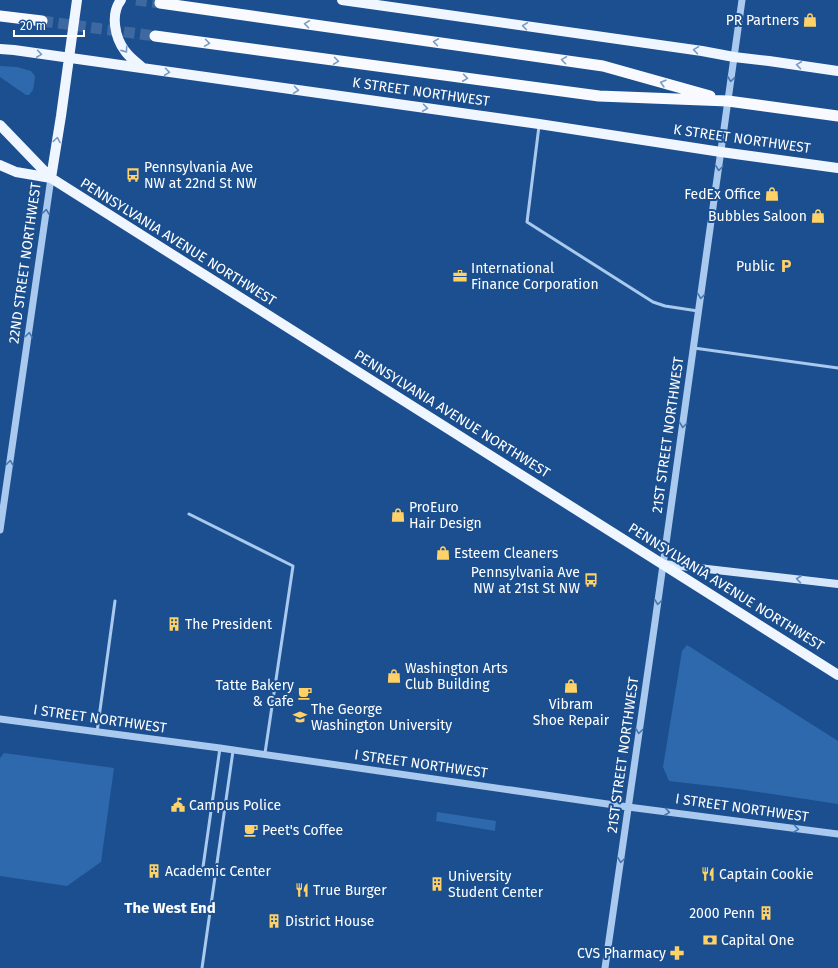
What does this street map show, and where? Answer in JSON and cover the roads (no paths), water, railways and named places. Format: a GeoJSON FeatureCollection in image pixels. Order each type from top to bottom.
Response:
{"type":"FeatureCollection","features":[{"type":"Feature","properties":{"kind":"highway","name":"K STREET NORTHWEST"},"geometry":{"type":"LineString","coordinates":[[160,3],[603,66],[728,101]]}},
{"type":"Feature","properties":{"kind":"highway"},"geometry":{"type":"LineString","coordinates":[[0,16],[42,21]]}},
{"type":"Feature","properties":{"kind":"highway","name":"K STREET NORTHWEST"},"geometry":{"type":"LineString","coordinates":[[154,36],[599,96],[728,101],[838,116]]}},
{"type":"Feature","properties":{"kind":"main road","name":"22ND STREET NORTHWEST"},"geometry":{"type":"LineString","coordinates":[[51,178],[77,0]]}},
{"type":"Feature","properties":{"kind":"main road"},"geometry":{"type":"LineString","coordinates":[[121,0],[118,4],[115,16],[115,26],[119,42],[132,60],[143,68]]}},
{"type":"Feature","properties":{"kind":"main road"},"geometry":{"type":"LineString","coordinates":[[342,0],[377,2],[734,57],[838,71]]}},
{"type":"Feature","properties":{"kind":"main road","name":"K STREET NORTHWEST"},"geometry":{"type":"LineString","coordinates":[[0,49],[539,124],[721,152],[838,168]]}},
{"type":"Feature","properties":{"kind":"main road","name":"PENNSYLVANIA AVENUE NORTHWEST"},"geometry":{"type":"LineString","coordinates":[[0,125],[51,178],[838,675]]}},
{"type":"Feature","properties":{"kind":"main road","name":"PENNSYLVANIA AVENUE NORTHWEST"},"geometry":{"type":"LineString","coordinates":[[0,165],[16,172],[51,178]]}},
{"type":"Feature","properties":{"kind":"main road"},"geometry":{"type":"LineString","coordinates":[[663,564],[838,584]]}},
{"type":"Feature","properties":{"kind":"street","name":"21ST STREET NORTHWEST"},"geometry":{"type":"LineString","coordinates":[[605,968],[694,348],[742,0]]}},
{"type":"Feature","properties":{"kind":"street","name":"22ND STREET NORTHWEST"},"geometry":{"type":"LineString","coordinates":[[0,530],[51,178]]}},
{"type":"Feature","properties":{"kind":"street","name":"I STREET NORTHWEST"},"geometry":{"type":"LineString","coordinates":[[0,719],[220,748],[628,807],[838,834]]}},
{"type":"Feature","properties":{"kind":"lane"},"geometry":{"type":"LineString","coordinates":[[539,124],[527,222],[653,302],[665,306],[699,311]]}},
{"type":"Feature","properties":{"kind":"lane"},"geometry":{"type":"LineString","coordinates":[[694,348],[838,368]]}},
{"type":"Feature","properties":{"kind":"lane"},"geometry":{"type":"LineString","coordinates":[[189,514],[293,566],[265,755]]}},
{"type":"Feature","properties":{"kind":"lane"},"geometry":{"type":"LineString","coordinates":[[97,732],[115,602]]}},
{"type":"Feature","properties":{"kind":"lane"},"geometry":{"type":"LineString","coordinates":[[202,874],[220,748]]}},
{"type":"Feature","properties":{"kind":"lane"},"geometry":{"type":"LineString","coordinates":[[202,968],[233,751]]}},
{"type":"Feature","properties":{"kind":"tunnel"},"geometry":{"type":"LineString","coordinates":[[136,0],[160,3]]}},
{"type":"Feature","properties":{"kind":"tunnel"},"geometry":{"type":"LineString","coordinates":[[42,21],[155,36]]}},
{"type":"Feature","properties":{"kind":"place","name":"PR Partners"},"geometry":{"type":"Point","coordinates":[810,20]}},
{"type":"Feature","properties":{"kind":"place","name":"Pennsylvania Ave NW at 22nd St NW"},"geometry":{"type":"Point","coordinates":[133,175]}},
{"type":"Feature","properties":{"kind":"place","name":"FedEx Office"},"geometry":{"type":"Point","coordinates":[772,194]}},
{"type":"Feature","properties":{"kind":"place","name":"Bubbles Saloon"},"geometry":{"type":"Point","coordinates":[818,216]}},
{"type":"Feature","properties":{"kind":"place","name":"Public"},"geometry":{"type":"Point","coordinates":[786,266]}},
{"type":"Feature","properties":{"kind":"place","name":"International Finance Corporation"},"geometry":{"type":"Point","coordinates":[460,276]}},
{"type":"Feature","properties":{"kind":"place","name":"ProEuro Hair Design"},"geometry":{"type":"Point","coordinates":[398,515]}},
{"type":"Feature","properties":{"kind":"place","name":"Esteem Cleaners"},"geometry":{"type":"Point","coordinates":[443,553]}},
{"type":"Feature","properties":{"kind":"place","name":"Pennsylvania Ave NW at 21st St NW"},"geometry":{"type":"Point","coordinates":[591,580]}},
{"type":"Feature","properties":{"kind":"place","name":"The President"},"geometry":{"type":"Point","coordinates":[174,624]}},
{"type":"Feature","properties":{"kind":"place","name":"Washington Arts Club Building"},"geometry":{"type":"Point","coordinates":[394,676]}},
{"type":"Feature","properties":{"kind":"place","name":"Vibram Shoe Repair"},"geometry":{"type":"Point","coordinates":[571,686]}},
{"type":"Feature","properties":{"kind":"place","name":"Tatte Bakery & Cafe"},"geometry":{"type":"Point","coordinates":[305,693]}},
{"type":"Feature","properties":{"kind":"place","name":"The George Washington University"},"geometry":{"type":"Point","coordinates":[300,717]}},
{"type":"Feature","properties":{"kind":"place","name":"Campus Police"},"geometry":{"type":"Point","coordinates":[178,805]}},
{"type":"Feature","properties":{"kind":"place","name":"Peet's Coffee"},"geometry":{"type":"Point","coordinates":[251,830]}},
{"type":"Feature","properties":{"kind":"place","name":"Academic Center"},"geometry":{"type":"Point","coordinates":[154,871]}},
{"type":"Feature","properties":{"kind":"place","name":"Captain Cookie"},"geometry":{"type":"Point","coordinates":[708,874]}},
{"type":"Feature","properties":{"kind":"place","name":"University Student Center"},"geometry":{"type":"Point","coordinates":[437,884]}},
{"type":"Feature","properties":{"kind":"place","name":"True Burger"},"geometry":{"type":"Point","coordinates":[302,890]}},
{"type":"Feature","properties":{"kind":"place","name":"2000 Penn"},"geometry":{"type":"Point","coordinates":[766,913]}},
{"type":"Feature","properties":{"kind":"place","name":"District House"},"geometry":{"type":"Point","coordinates":[274,921]}},
{"type":"Feature","properties":{"kind":"place","name":"Capital One"},"geometry":{"type":"Point","coordinates":[710,940]}},
{"type":"Feature","properties":{"kind":"place","name":"CVS Pharmacy"},"geometry":{"type":"Point","coordinates":[677,953]}},
{"type":"Feature","properties":{"kind":"district","name":"The West End"},"geometry":{"type":"Point","coordinates":[170,908]}}]}
